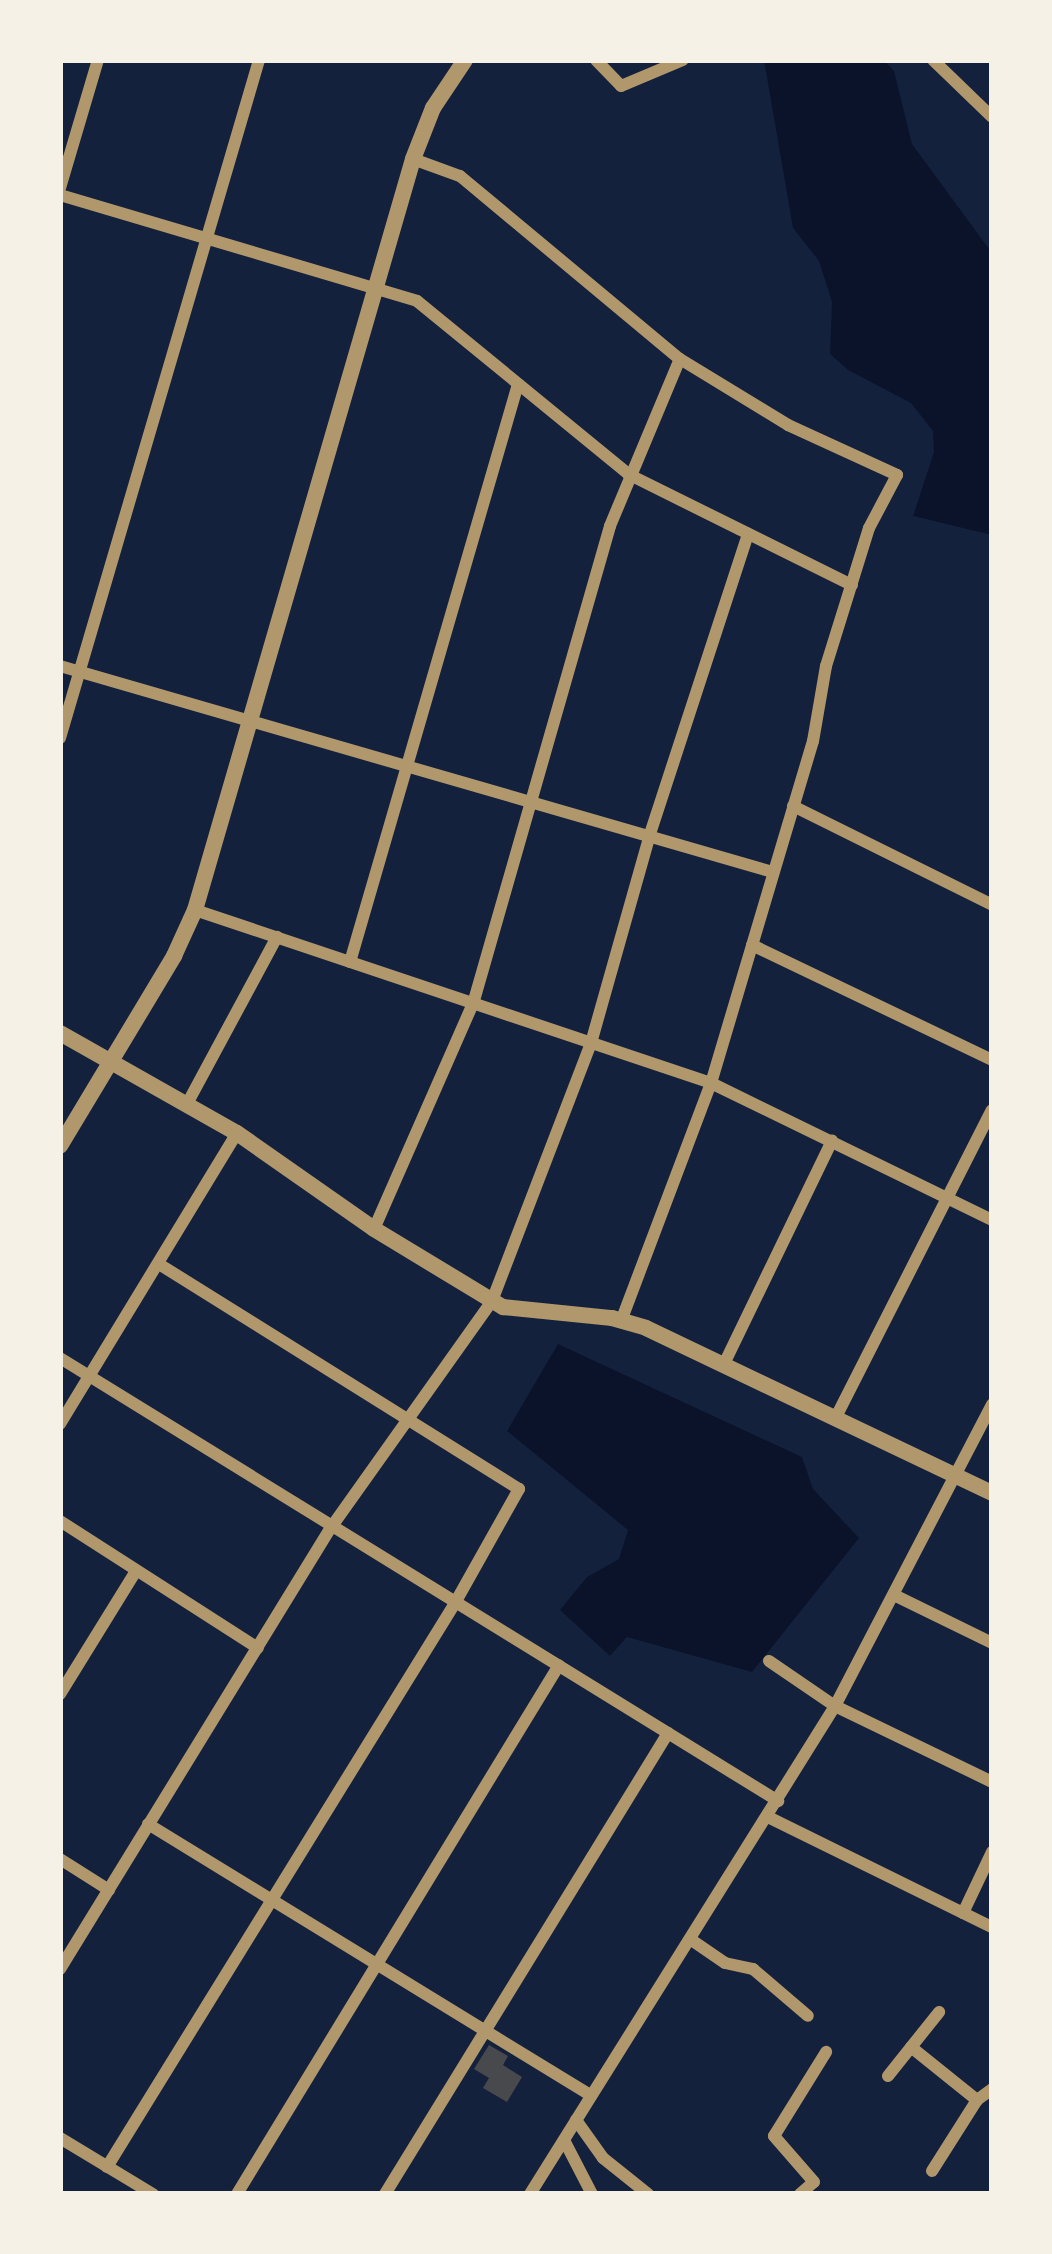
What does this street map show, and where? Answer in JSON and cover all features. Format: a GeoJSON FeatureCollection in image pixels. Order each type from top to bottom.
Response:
{"type":"FeatureCollection","features":[{"type":"Feature","properties":{"kind":"street"},"geometry":{"type":"LineString","coordinates":[[98,60],[60,191],[417,301],[628,474],[852,585]]}},
{"type":"Feature","properties":{"kind":"street"},"geometry":{"type":"LineString","coordinates":[[60,738],[259,60]]}},
{"type":"Feature","properties":{"kind":"street"},"geometry":{"type":"LineString","coordinates":[[60,1146],[195,910],[413,159],[433,108],[465,60]]}},
{"type":"Feature","properties":{"kind":"street"},"geometry":{"type":"LineString","coordinates":[[596,60],[621,86],[683,60]]}},
{"type":"Feature","properties":{"kind":"street"},"geometry":{"type":"LineString","coordinates":[[933,60],[992,117]]}},
{"type":"Feature","properties":{"kind":"street"},"geometry":{"type":"LineString","coordinates":[[413,159],[460,176],[680,359],[788,425],[897,475],[869,528],[712,1083],[621,1321]]}},
{"type":"Feature","properties":{"kind":"street"},"geometry":{"type":"LineString","coordinates":[[374,1229],[473,1004],[628,474],[680,359]]}},
{"type":"Feature","properties":{"kind":"street"},"geometry":{"type":"LineString","coordinates":[[350,962],[518,384]]}},
{"type":"Feature","properties":{"kind":"street"},"geometry":{"type":"LineString","coordinates":[[60,1970],[330,1529],[492,1301],[591,1043],[650,835],[748,534]]}},
{"type":"Feature","properties":{"kind":"street"},"geometry":{"type":"LineString","coordinates":[[60,666],[773,872]]}},
{"type":"Feature","properties":{"kind":"street"},"geometry":{"type":"LineString","coordinates":[[793,806],[992,905]]}},
{"type":"Feature","properties":{"kind":"street"},"geometry":{"type":"LineString","coordinates":[[195,910],[712,1083],[992,1220]]}},
{"type":"Feature","properties":{"kind":"street"},"geometry":{"type":"LineString","coordinates":[[187,1104],[277,938]]}},
{"type":"Feature","properties":{"kind":"street"},"geometry":{"type":"LineString","coordinates":[[752,945],[992,1060]]}},
{"type":"Feature","properties":{"kind":"street"},"geometry":{"type":"LineString","coordinates":[[60,1034],[237,1133],[374,1229],[492,1301],[535,1312],[621,1321],[725,1362],[992,1492]]}},
{"type":"Feature","properties":{"kind":"street"},"geometry":{"type":"LineString","coordinates":[[836,1417],[992,1110]]}},
{"type":"Feature","properties":{"kind":"street"},"geometry":{"type":"LineString","coordinates":[[60,1424],[237,1133]]}},
{"type":"Feature","properties":{"kind":"street"},"geometry":{"type":"LineString","coordinates":[[725,1362],[832,1141]]}},
{"type":"Feature","properties":{"kind":"street"},"geometry":{"type":"LineString","coordinates":[[106,2167],[454,1603],[519,1489],[160,1264]]}},
{"type":"Feature","properties":{"kind":"street"},"geometry":{"type":"LineString","coordinates":[[60,1358],[330,1529],[778,1801]]}},
{"type":"Feature","properties":{"kind":"street"},"geometry":{"type":"LineString","coordinates":[[530,2194],[835,1706],[992,1405]]}},
{"type":"Feature","properties":{"kind":"street"},"geometry":{"type":"LineString","coordinates":[[60,1521],[259,1648]]}},
{"type":"Feature","properties":{"kind":"street"},"geometry":{"type":"LineString","coordinates":[[60,1694],[136,1571]]}},
{"type":"Feature","properties":{"kind":"street"},"geometry":{"type":"LineString","coordinates":[[894,1595],[992,1643]]}},
{"type":"Feature","properties":{"kind":"street"},"geometry":{"type":"LineString","coordinates":[[769,1661],[835,1706],[992,1782]]}},
{"type":"Feature","properties":{"kind":"street"},"geometry":{"type":"LineString","coordinates":[[237,2194],[559,1665]]}},
{"type":"Feature","properties":{"kind":"street"},"geometry":{"type":"LineString","coordinates":[[385,2194],[668,1732]]}},
{"type":"Feature","properties":{"kind":"street"},"geometry":{"type":"LineString","coordinates":[[769,1816],[992,1927]]}},
{"type":"Feature","properties":{"kind":"street"},"geometry":{"type":"LineString","coordinates":[[148,1824],[590,2096]]}},
{"type":"Feature","properties":{"kind":"street"},"geometry":{"type":"LineString","coordinates":[[963,1913],[992,1852]]}},
{"type":"Feature","properties":{"kind":"street"},"geometry":{"type":"LineString","coordinates":[[60,1858],[109,1890]]}},
{"type":"Feature","properties":{"kind":"street"},"geometry":{"type":"LineString","coordinates":[[690,1939],[725,1963],[754,1970],[808,2016]]}},
{"type":"Feature","properties":{"kind":"street"},"geometry":{"type":"LineString","coordinates":[[888,2076],[939,2012]]}},
{"type":"Feature","properties":{"kind":"street"},"geometry":{"type":"LineString","coordinates":[[911,2047],[977,2100]]}},
{"type":"Feature","properties":{"kind":"street"},"geometry":{"type":"LineString","coordinates":[[800,2194],[814,2182],[774,2136],[826,2052]]}},
{"type":"Feature","properties":{"kind":"street"},"geometry":{"type":"LineString","coordinates":[[932,2171],[977,2100],[992,2089]]}},
{"type":"Feature","properties":{"kind":"street"},"geometry":{"type":"LineString","coordinates":[[576,2120],[603,2158],[648,2194]]}},
{"type":"Feature","properties":{"kind":"street"},"geometry":{"type":"LineString","coordinates":[[60,2138],[154,2194]]}},
{"type":"Feature","properties":{"kind":"street"},"geometry":{"type":"LineString","coordinates":[[564,2140],[592,2194]]}},
{"type":"Feature","properties":{"kind":"water"},"geometry":{"type":"Polygon","coordinates":[[[764,60],[884,60],[894,71],[912,144],[992,253],[992,535],[913,516],[934,452],[933,431],[911,403],[848,370],[830,354],[832,302],[819,261],[793,228],[764,60]]]}},
{"type":"Feature","properties":{"kind":"water"},"geometry":{"type":"Polygon","coordinates":[[[558,1344],[802,1457],[813,1489],[859,1538],[752,1672],[627,1637],[610,1656],[560,1610],[587,1577],[619,1559],[628,1530],[507,1431],[558,1344]]]}},
{"type":"Feature","properties":{"kind":"building"},"geometry":{"type":"Polygon","coordinates":[[[489,2045],[508,2056],[503,2065],[522,2077],[507,2102],[483,2088],[489,2078],[474,2069],[489,2045]]]}}]}
